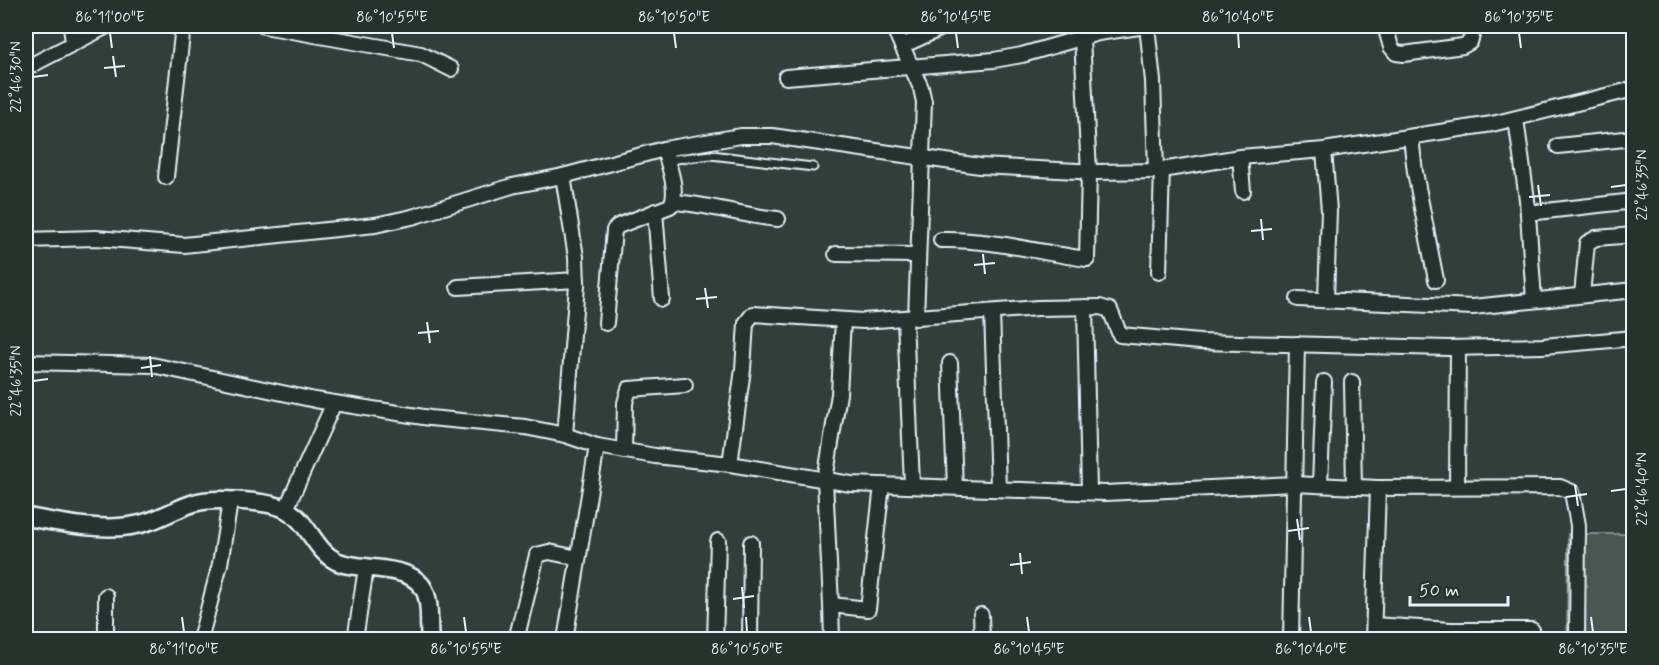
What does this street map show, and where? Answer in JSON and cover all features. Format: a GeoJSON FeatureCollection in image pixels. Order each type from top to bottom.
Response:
{"type":"FeatureCollection","features":[{"type":"Feature","properties":{"kind":"street"},"geometry":{"type":"LineString","coordinates":[[71,26],[73,44]]}},
{"type":"Feature","properties":{"kind":"street"},"geometry":{"type":"LineString","coordinates":[[26,68],[108,26]]}},
{"type":"Feature","properties":{"kind":"street"},"geometry":{"type":"LineString","coordinates":[[166,177],[183,26]]}},
{"type":"Feature","properties":{"kind":"street"},"geometry":{"type":"LineString","coordinates":[[264,26],[421,54],[451,69]]}},
{"type":"Feature","properties":{"kind":"street"},"geometry":{"type":"LineString","coordinates":[[893,26],[924,102],[917,255],[910,318],[912,485]]}},
{"type":"Feature","properties":{"kind":"street"},"geometry":{"type":"LineString","coordinates":[[902,46],[946,26]]}},
{"type":"Feature","properties":{"kind":"street"},"geometry":{"type":"LineString","coordinates":[[786,77],[912,68],[1022,55],[1082,38],[1146,26],[1153,81],[1159,170],[1159,272]]}},
{"type":"Feature","properties":{"kind":"street"},"geometry":{"type":"LineString","coordinates":[[1385,26],[1391,47],[1396,53],[1404,54],[1470,42],[1475,26]]}},
{"type":"Feature","properties":{"kind":"street"},"geometry":{"type":"LineString","coordinates":[[941,240],[986,240],[1044,253],[1087,259],[1089,172],[1082,38]]}},
{"type":"Feature","properties":{"kind":"street"},"geometry":{"type":"LineString","coordinates":[[26,240],[96,238],[184,245],[375,225],[412,217],[512,186],[741,136],[772,136],[980,166],[1089,172],[1159,170],[1240,157],[1324,150],[1516,119],[1634,89]]}},
{"type":"Feature","properties":{"kind":"street"},"geometry":{"type":"LineString","coordinates":[[1516,119],[1528,213],[1534,300]]}},
{"type":"Feature","properties":{"kind":"street"},"geometry":{"type":"LineString","coordinates":[[1411,136],[1415,172],[1436,280]]}},
{"type":"Feature","properties":{"kind":"street"},"geometry":{"type":"LineString","coordinates":[[1558,146],[1634,138]]}},
{"type":"Feature","properties":{"kind":"street"},"geometry":{"type":"LineString","coordinates":[[1324,150],[1329,211],[1326,300]]}},
{"type":"Feature","properties":{"kind":"street"},"geometry":{"type":"LineString","coordinates":[[665,154],[673,202]]}},
{"type":"Feature","properties":{"kind":"street"},"geometry":{"type":"LineString","coordinates":[[1240,157],[1243,192]]}},
{"type":"Feature","properties":{"kind":"street"},"geometry":{"type":"LineString","coordinates":[[563,176],[576,257],[577,280],[566,435]]}},
{"type":"Feature","properties":{"kind":"street"},"geometry":{"type":"LineString","coordinates":[[1528,213],[1634,201]]}},
{"type":"Feature","properties":{"kind":"street"},"geometry":{"type":"LineString","coordinates":[[606,323],[614,231],[670,206],[673,202]]}},
{"type":"Feature","properties":{"kind":"street"},"geometry":{"type":"LineString","coordinates":[[673,202],[697,203],[751,217],[778,219]]}},
{"type":"Feature","properties":{"kind":"street"},"geometry":{"type":"LineString","coordinates":[[656,211],[662,299]]}},
{"type":"Feature","properties":{"kind":"street"},"geometry":{"type":"LineString","coordinates":[[1582,295],[1587,243],[1596,238],[1634,235]]}},
{"type":"Feature","properties":{"kind":"street"},"geometry":{"type":"LineString","coordinates":[[836,254],[917,255]]}},
{"type":"Feature","properties":{"kind":"street"},"geometry":{"type":"LineString","coordinates":[[458,287],[577,280]]}},
{"type":"Feature","properties":{"kind":"street"},"geometry":{"type":"LineString","coordinates":[[1298,299],[1452,307],[1634,290]]}},
{"type":"Feature","properties":{"kind":"street"},"geometry":{"type":"LineString","coordinates":[[1085,307],[1089,492]]}},
{"type":"Feature","properties":{"kind":"street"},"geometry":{"type":"LineString","coordinates":[[730,464],[749,317],[762,313],[843,320],[1085,307],[1110,310],[1120,335],[1130,338],[1297,344],[1458,348],[1542,346],[1634,338]]}},
{"type":"Feature","properties":{"kind":"street"},"geometry":{"type":"LineString","coordinates":[[992,312],[998,488]]}},
{"type":"Feature","properties":{"kind":"street"},"geometry":{"type":"LineString","coordinates":[[832,639],[825,480],[839,394],[843,320]]}},
{"type":"Feature","properties":{"kind":"street"},"geometry":{"type":"LineString","coordinates":[[1291,639],[1297,344]]}},
{"type":"Feature","properties":{"kind":"street"},"geometry":{"type":"LineString","coordinates":[[1457,486],[1458,348]]}},
{"type":"Feature","properties":{"kind":"street"},"geometry":{"type":"LineString","coordinates":[[26,362],[152,365],[334,403],[430,418],[525,427],[566,435],[597,446],[624,451],[730,464],[825,480],[1089,492],[1294,484],[1378,488],[1560,487],[1572,492],[1578,525],[1577,639]]}},
{"type":"Feature","properties":{"kind":"street"},"geometry":{"type":"LineString","coordinates":[[950,363],[955,487]]}},
{"type":"Feature","properties":{"kind":"street"},"geometry":{"type":"LineString","coordinates":[[1320,485],[1324,382]]}},
{"type":"Feature","properties":{"kind":"street"},"geometry":{"type":"LineString","coordinates":[[1352,382],[1354,487]]}},
{"type":"Feature","properties":{"kind":"street"},"geometry":{"type":"LineString","coordinates":[[624,451],[625,404],[628,389],[685,385]]}},
{"type":"Feature","properties":{"kind":"street"},"geometry":{"type":"LineString","coordinates":[[286,510],[334,403]]}},
{"type":"Feature","properties":{"kind":"street"},"geometry":{"type":"LineString","coordinates":[[565,639],[597,446]]}},
{"type":"Feature","properties":{"kind":"street"},"geometry":{"type":"LineString","coordinates":[[831,605],[868,609],[882,484]]}},
{"type":"Feature","properties":{"kind":"street"},"geometry":{"type":"LineString","coordinates":[[1373,639],[1378,488]]}},
{"type":"Feature","properties":{"kind":"street"},"geometry":{"type":"LineString","coordinates":[[26,517],[85,526],[128,527],[148,523],[198,502],[230,502],[286,510],[297,517],[326,555],[348,565],[392,571],[420,583],[427,594],[429,639]]}},
{"type":"Feature","properties":{"kind":"street"},"geometry":{"type":"LineString","coordinates":[[200,639],[220,564],[230,502]]}},
{"type":"Feature","properties":{"kind":"street"},"geometry":{"type":"LineString","coordinates":[[715,639],[718,541]]}},
{"type":"Feature","properties":{"kind":"street"},"geometry":{"type":"LineString","coordinates":[[750,639],[751,543]]}},
{"type":"Feature","properties":{"kind":"street"},"geometry":{"type":"LineString","coordinates":[[518,632],[537,555],[549,552],[578,558]]}},
{"type":"Feature","properties":{"kind":"street"},"geometry":{"type":"LineString","coordinates":[[355,639],[366,568]]}},
{"type":"Feature","properties":{"kind":"street"},"geometry":{"type":"LineString","coordinates":[[106,596],[106,635],[110,639]]}},
{"type":"Feature","properties":{"kind":"street"},"geometry":{"type":"LineString","coordinates":[[981,615],[982,639]]}},
{"type":"Feature","properties":{"kind":"street"},"geometry":{"type":"LineString","coordinates":[[1374,625],[1451,630],[1532,630]]}},
{"type":"Feature","properties":{"kind":"lane"},"geometry":{"type":"LineString","coordinates":[[665,154],[711,155],[813,167]]}},
{"type":"Feature","properties":{"kind":"shaded area"},"geometry":{"type":"Polygon","coordinates":[[[1568,534],[1633,534],[1633,639],[1567,640],[1568,534]]]}}]}
